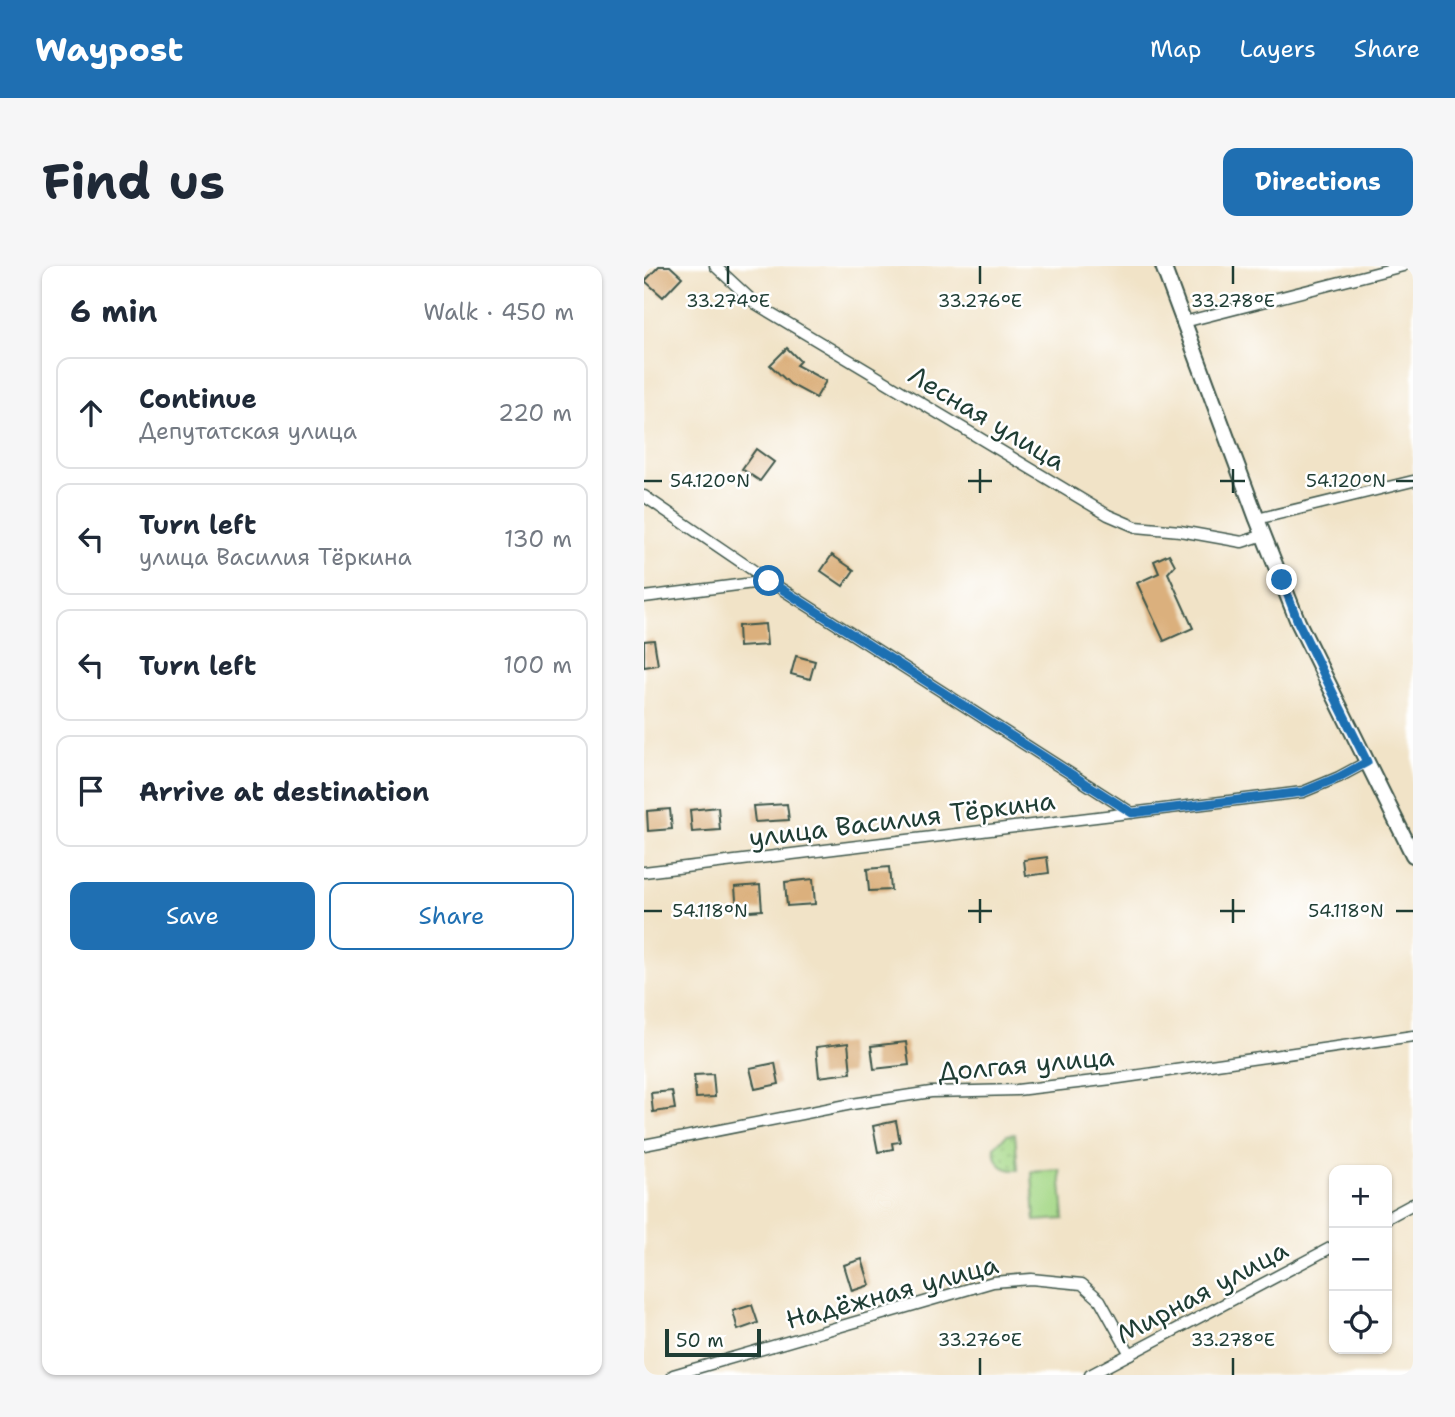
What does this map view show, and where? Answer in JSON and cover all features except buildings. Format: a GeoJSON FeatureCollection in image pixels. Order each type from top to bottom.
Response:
{"type":"FeatureCollection","features":[{"type":"Feature","properties":{"kind":"street","name":"Лесная улица"},"geometry":{"type":"LineString","coordinates":[[715,266],[756,304],[1108,515],[1136,527],[1180,531],[1242,542],[1264,535]]}},
{"type":"Feature","properties":{"kind":"street"},"geometry":{"type":"LineString","coordinates":[[1163,266],[1298,622],[1413,856]]}},
{"type":"Feature","properties":{"kind":"street"},"geometry":{"type":"LineString","coordinates":[[1184,322],[1402,266]]}},
{"type":"Feature","properties":{"kind":"street"},"geometry":{"type":"LineString","coordinates":[[1257,519],[1413,481]]}},
{"type":"Feature","properties":{"kind":"street"},"geometry":{"type":"LineString","coordinates":[[644,496],[769,581],[1132,813]]}},
{"type":"Feature","properties":{"kind":"street"},"geometry":{"type":"LineString","coordinates":[[644,597],[769,581]]}},
{"type":"Feature","properties":{"kind":"street","name":"улица Василия Тёркина"},"geometry":{"type":"LineString","coordinates":[[644,872],[1303,792],[1367,762]]}},
{"type":"Feature","properties":{"kind":"street","name":"Долгая улица"},"geometry":{"type":"LineString","coordinates":[[644,1146],[852,1104],[931,1092],[1017,1090],[1071,1084],[1413,1036]]}},
{"type":"Feature","properties":{"kind":"street"},"geometry":{"type":"LineString","coordinates":[[1392,1215],[1413,1204]]}},
{"type":"Feature","properties":{"kind":"street","name":"Мирная улица"},"geometry":{"type":"LineString","coordinates":[[1090,1375],[1329,1249]]}},
{"type":"Feature","properties":{"kind":"street","name":"Надёжная улица"},"geometry":{"type":"LineString","coordinates":[[673,1375],[993,1282],[1031,1279],[1082,1284],[1100,1300],[1130,1354]]}},
{"type":"Feature","properties":{"kind":"green space"},"geometry":{"type":"Polygon","coordinates":[[[1015,1134],[1018,1170],[1003,1167],[997,1161],[995,1152],[995,1146],[1007,1135],[1015,1134]]]}},
{"type":"Feature","properties":{"kind":"green space"},"geometry":{"type":"Polygon","coordinates":[[[1060,1170],[1064,1219],[1035,1221],[1032,1172],[1060,1170]]]}},
{"type":"Feature","properties":{"kind":"route"},"geometry":{"type":"LineString","coordinates":[[769,581],[1132,813],[1303,792],[1367,762],[1298,622],[1282,580]]}}]}
